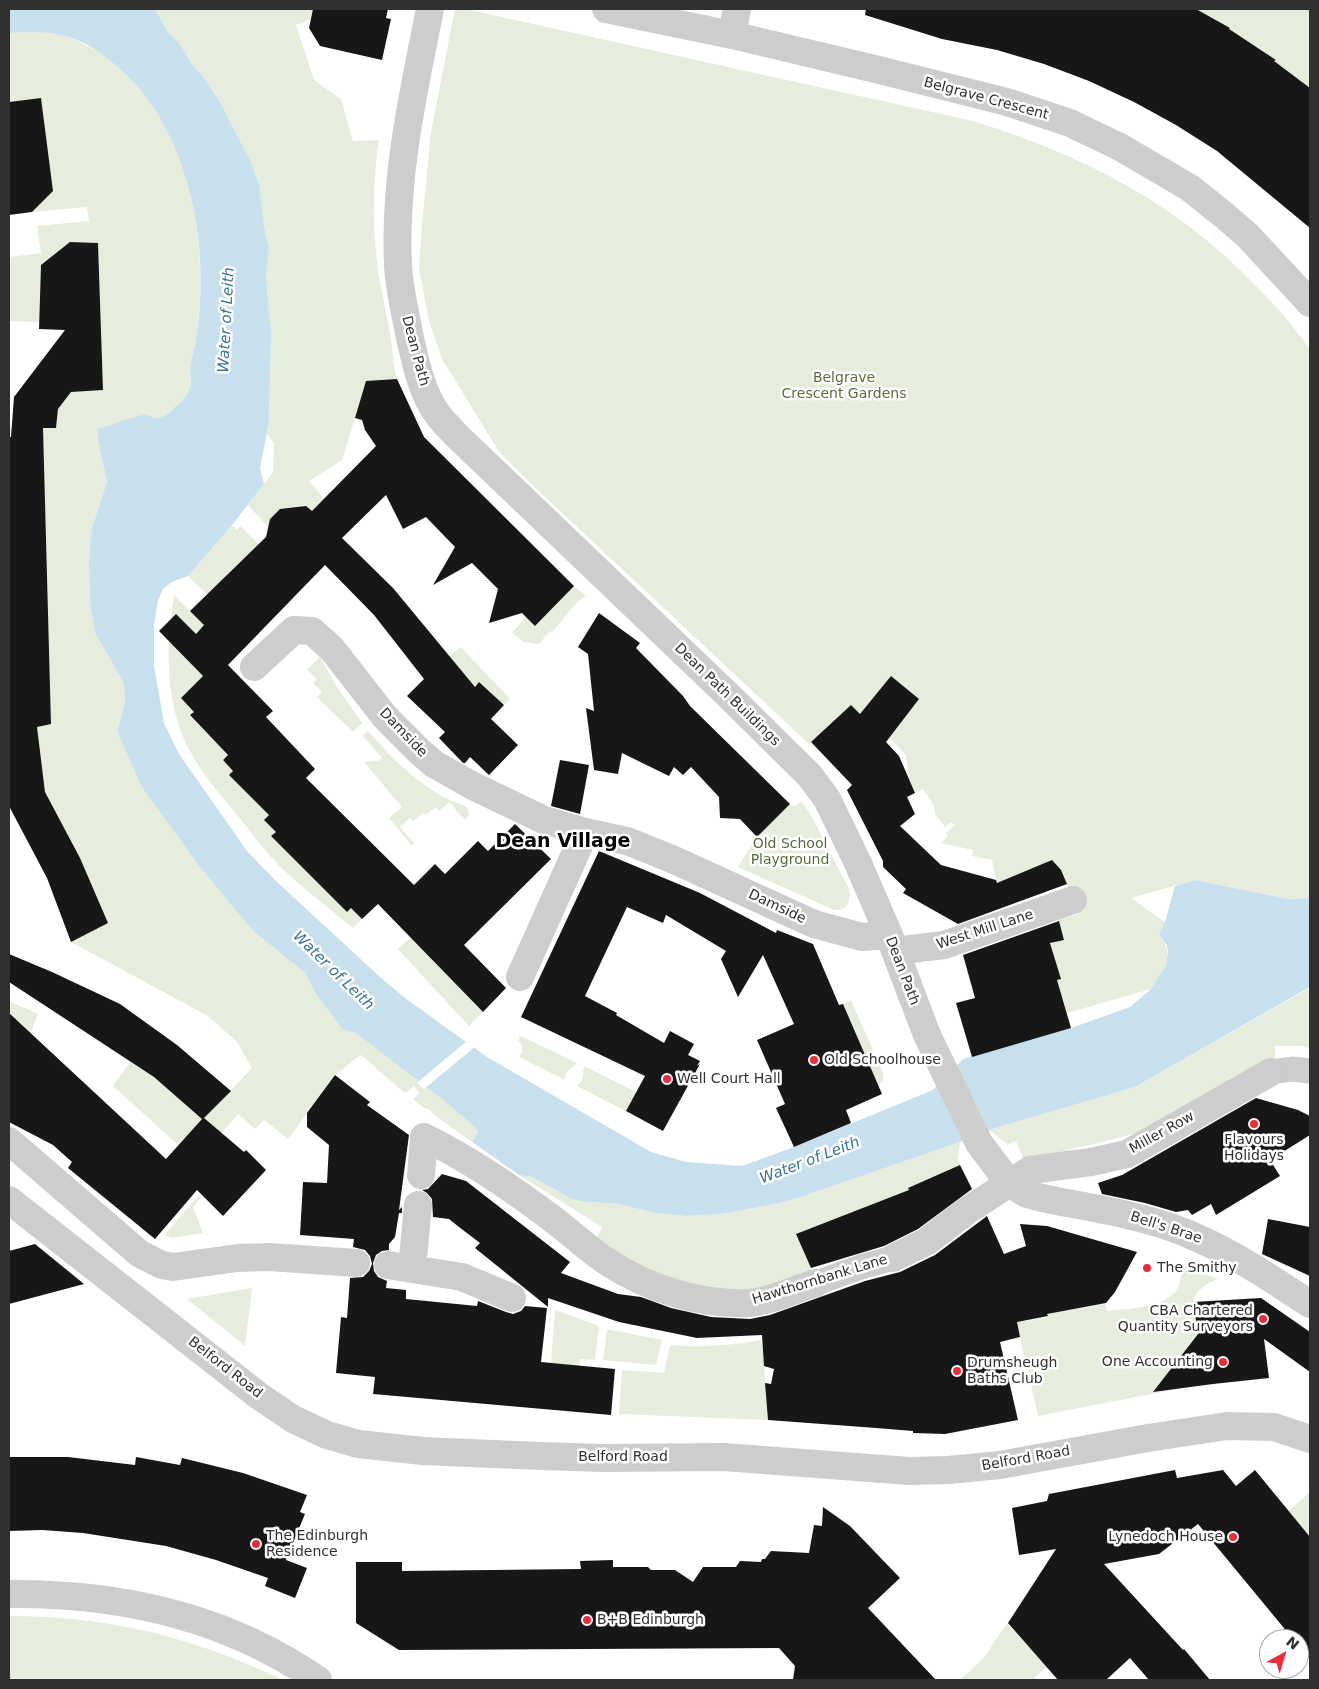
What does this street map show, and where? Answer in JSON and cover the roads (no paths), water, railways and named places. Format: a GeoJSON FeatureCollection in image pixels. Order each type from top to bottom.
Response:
{"type":"FeatureCollection","features":[{"type":"Feature","properties":{"kind":"street","name":"Dean Path"},"geometry":{"type":"LineString","coordinates":[[430,9],[407,127],[398,209],[398,266],[402,298],[414,354],[428,398],[438,415],[456,435],[660,630]]}},
{"type":"Feature","properties":{"kind":"street","name":"Belgrave Crescent"},"geometry":{"type":"LineString","coordinates":[[606,9],[732,35],[1007,102],[1070,123],[1095,134],[1157,168],[1197,194],[1248,236],[1310,303]]}},
{"type":"Feature","properties":{"kind":"street"},"geometry":{"type":"LineString","coordinates":[[732,35],[737,9]]}},
{"type":"Feature","properties":{"kind":"street","name":"Damside"},"geometry":{"type":"LineString","coordinates":[[254,667],[294,630],[312,631],[332,649],[386,717],[420,752],[434,764],[473,786],[544,820],[585,832],[627,841],[672,859],[814,924],[892,943]]}},
{"type":"Feature","properties":{"kind":"street","name":"Dean Path Buildings"},"geometry":{"type":"LineString","coordinates":[[660,630],[795,760]]}},
{"type":"Feature","properties":{"kind":"street","name":"Dean Path"},"geometry":{"type":"LineString","coordinates":[[795,760],[827,799],[857,861],[892,943],[939,1063],[985,1154],[1009,1184]]}},
{"type":"Feature","properties":{"kind":"street"},"geometry":{"type":"LineString","coordinates":[[520,977],[585,832]]}},
{"type":"Feature","properties":{"kind":"street","name":"West Mill Lane"},"geometry":{"type":"LineString","coordinates":[[892,943],[944,945],[1073,900]]}},
{"type":"Feature","properties":{"kind":"street","name":"Miller Row"},"geometry":{"type":"LineString","coordinates":[[1009,1184],[1030,1170],[1091,1162],[1127,1154],[1271,1072],[1292,1069],[1310,1071]]}},
{"type":"Feature","properties":{"kind":"street","name":"Hawthornbank Lane"},"geometry":{"type":"LineString","coordinates":[[421,1175],[424,1137],[471,1162],[523,1197],[617,1267],[657,1287],[693,1298],[718,1303],[752,1302],[903,1254],[926,1242],[968,1210],[1009,1184]]}},
{"type":"Feature","properties":{"kind":"street"},"geometry":{"type":"LineString","coordinates":[[9,1142],[140,1254],[162,1265],[174,1267],[236,1258],[270,1256],[356,1263]]}},
{"type":"Feature","properties":{"kind":"street","name":"Bell's Brae"},"geometry":{"type":"LineString","coordinates":[[1009,1184],[1027,1194],[1150,1220],[1192,1235],[1239,1258],[1310,1304]]}},
{"type":"Feature","properties":{"kind":"street","name":"Belford Road"},"geometry":{"type":"LineString","coordinates":[[9,1200],[259,1396],[293,1419],[327,1435],[358,1444],[389,1449],[443,1452],[603,1458],[724,1457],[909,1470],[948,1470],[1000,1464],[1227,1426],[1274,1427],[1310,1439]]}},
{"type":"Feature","properties":{"kind":"street"},"geometry":{"type":"LineString","coordinates":[[418,1204],[400,1267],[462,1277],[512,1298]]}},
{"type":"Feature","properties":{"kind":"street"},"geometry":{"type":"LineString","coordinates":[[9,1594],[90,1597],[167,1611],[254,1642],[287,1659],[318,1680]]}},
{"type":"Feature","properties":{"kind":"water","name":"Water of Leith"},"geometry":{"type":"Polygon","coordinates":[[[9,9],[155,9],[168,32],[180,44],[221,104],[249,158],[259,184],[264,226],[269,248],[266,277],[271,332],[269,423],[260,468],[264,484],[188,576],[172,582],[163,589],[158,600],[154,626],[154,666],[164,723],[179,754],[247,851],[276,881],[405,998],[487,1057],[651,1152],[686,1162],[742,1166],[794,1147],[933,1090],[963,1059],[1071,1028],[1130,1007],[1151,989],[1166,965],[1167,946],[1159,934],[1165,922],[1175,886],[1195,880],[1289,899],[1310,898],[1310,987],[1135,1087],[989,1130],[960,1142],[795,1199],[770,1205],[721,1214],[686,1216],[655,1213],[618,1204],[580,1201],[570,1198],[532,1177],[519,1175],[472,1142],[478,1132],[476,1128],[356,1033],[342,1029],[318,997],[305,973],[253,931],[199,866],[141,786],[117,731],[124,706],[125,693],[122,680],[95,632],[90,602],[89,561],[91,531],[107,482],[98,440],[98,429],[141,415],[161,417],[171,411],[188,393],[191,385],[190,364],[195,345],[200,308],[201,269],[197,229],[189,189],[176,151],[159,116],[136,85],[103,55],[77,40],[51,33],[9,33],[9,9]]]}},
{"type":"Feature","properties":{"kind":"place","name":"Old Schoolhouse"},"geometry":{"type":"Point","coordinates":[814,1060]}},
{"type":"Feature","properties":{"kind":"place","name":"Well Court Hall"},"geometry":{"type":"Point","coordinates":[667,1079]}},
{"type":"Feature","properties":{"kind":"place","name":"Flavours Holidays"},"geometry":{"type":"Point","coordinates":[1254,1124]}},
{"type":"Feature","properties":{"kind":"place","name":"The Smithy"},"geometry":{"type":"Point","coordinates":[1147,1268]}},
{"type":"Feature","properties":{"kind":"place","name":"CBA Chartered Quantity Surveyors"},"geometry":{"type":"Point","coordinates":[1263,1319]}},
{"type":"Feature","properties":{"kind":"place","name":"One Accounting"},"geometry":{"type":"Point","coordinates":[1223,1362]}},
{"type":"Feature","properties":{"kind":"place","name":"Drumsheugh Baths Club"},"geometry":{"type":"Point","coordinates":[957,1371]}},
{"type":"Feature","properties":{"kind":"place","name":"Lynedoch House"},"geometry":{"type":"Point","coordinates":[1233,1537]}},
{"type":"Feature","properties":{"kind":"place","name":"The Edinburgh Residence"},"geometry":{"type":"Point","coordinates":[256,1544]}},
{"type":"Feature","properties":{"kind":"place","name":"B+B Edinburgh"},"geometry":{"type":"Point","coordinates":[587,1620]}},
{"type":"Feature","properties":{"kind":"district","name":"Dean Village"},"geometry":{"type":"Point","coordinates":[563,842]}},
{"type":"Feature","properties":{"kind":"park label","name":"Belgrave Crescent Gardens"},"geometry":{"type":"Point","coordinates":[844,386]}},
{"type":"Feature","properties":{"kind":"park label","name":"Old School Playground"},"geometry":{"type":"Point","coordinates":[790,852]}}]}
